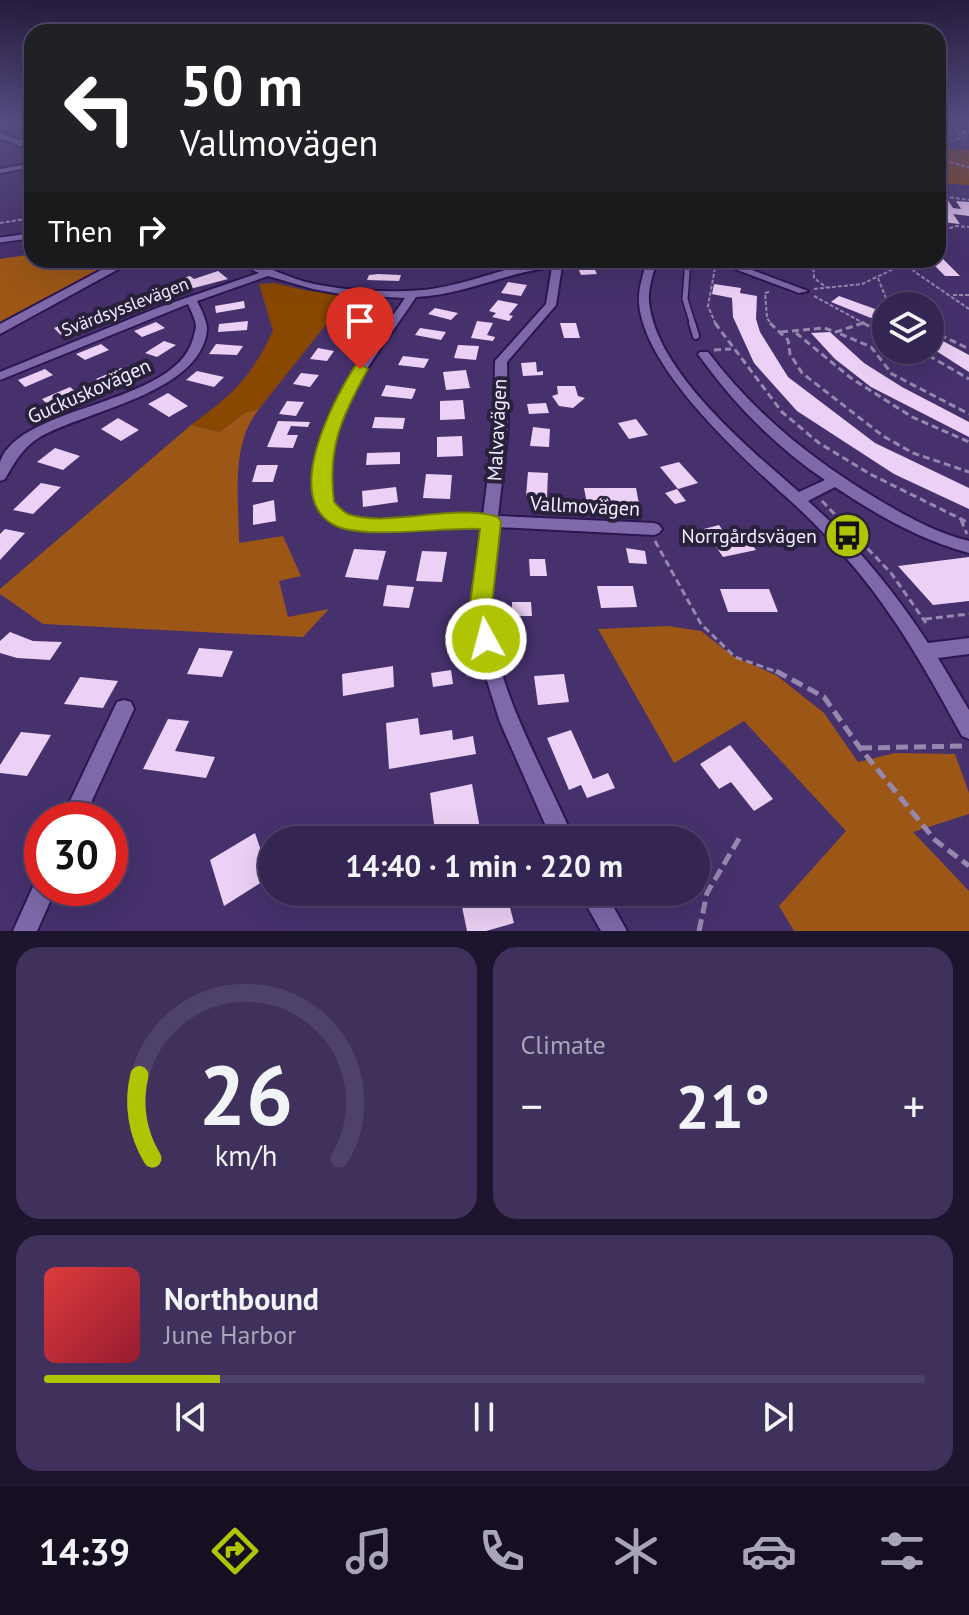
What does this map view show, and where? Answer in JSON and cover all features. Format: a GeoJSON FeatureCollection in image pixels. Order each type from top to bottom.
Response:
{"type":"FeatureCollection","features":[{"type":"Feature","properties":{"kind":"main road"},"geometry":{"type":"LineString","coordinates":[[0,330],[114,268]]}},
{"type":"Feature","properties":{"kind":"street"},"geometry":{"type":"LineString","coordinates":[[0,171],[24,167]]}},
{"type":"Feature","properties":{"kind":"street"},"geometry":{"type":"LineString","coordinates":[[252,268],[305,287],[412,295],[451,290],[530,268]]}},
{"type":"Feature","properties":{"kind":"street","name":"Malvavägen"},"geometry":{"type":"LineString","coordinates":[[556,268],[551,305],[501,361],[501,428],[481,604],[489,654],[510,722],[557,826]]}},
{"type":"Feature","properties":{"kind":"street"},"geometry":{"type":"LineString","coordinates":[[650,268],[643,298],[646,315],[660,348],[685,390],[721,432],[841,541],[887,596],[969,729]]}},
{"type":"Feature","properties":{"kind":"street"},"geometry":{"type":"LineString","coordinates":[[739,268],[803,291]]}},
{"type":"Feature","properties":{"kind":"street","name":"Svärdsysslevägen"},"geometry":{"type":"LineString","coordinates":[[0,376],[264,274]]}},
{"type":"Feature","properties":{"kind":"street","name":"Vallmovägen"},"geometry":{"type":"LineString","coordinates":[[412,295],[341,402],[326,443],[321,471],[324,505],[340,520],[367,525],[447,520],[654,529]]}},
{"type":"Feature","properties":{"kind":"street","name":"Guckuskovägen"},"geometry":{"type":"LineString","coordinates":[[0,476],[13,455],[33,435],[65,419],[145,391],[181,367],[194,351],[201,334],[200,317],[192,300]]}},
{"type":"Feature","properties":{"kind":"street"},"geometry":{"type":"LineString","coordinates":[[704,354],[752,415],[804,461],[911,526],[942,541],[969,547]]}},
{"type":"Feature","properties":{"kind":"street"},"geometry":{"type":"LineString","coordinates":[[797,500],[834,481]]}},
{"type":"Feature","properties":{"kind":"street"},"geometry":{"type":"LineString","coordinates":[[924,652],[969,646]]}},
{"type":"Feature","properties":{"kind":"street"},"geometry":{"type":"LineString","coordinates":[[80,802],[124,709]]}},
{"type":"Feature","properties":{"kind":"street"},"geometry":{"type":"LineString","coordinates":[[25,931],[36,906]]}},
{"type":"Feature","properties":{"kind":"street"},"geometry":{"type":"LineString","coordinates":[[600,906],[615,931]]}},
{"type":"Feature","properties":{"kind":"lane"},"geometry":{"type":"LineString","coordinates":[[0,240],[24,237]]}},
{"type":"Feature","properties":{"kind":"lane"},"geometry":{"type":"LineString","coordinates":[[687,268],[685,299],[696,336]]}},
{"type":"Feature","properties":{"kind":"path"},"geometry":{"type":"LineString","coordinates":[[946,197],[969,200]]}},
{"type":"Feature","properties":{"kind":"path"},"geometry":{"type":"LineString","coordinates":[[0,223],[24,219]]}},
{"type":"Feature","properties":{"kind":"path"},"geometry":{"type":"LineString","coordinates":[[946,229],[969,227]]}},
{"type":"Feature","properties":{"kind":"path"},"geometry":{"type":"LineString","coordinates":[[715,268],[708,306],[719,331],[782,412],[819,443],[856,465],[969,523]]}},
{"type":"Feature","properties":{"kind":"path"},"geometry":{"type":"LineString","coordinates":[[813,268],[814,278],[826,287]]}},
{"type":"Feature","properties":{"kind":"path"},"geometry":{"type":"LineString","coordinates":[[803,291],[878,278],[888,268]]}},
{"type":"Feature","properties":{"kind":"path"},"geometry":{"type":"LineString","coordinates":[[913,268],[969,309]]}},
{"type":"Feature","properties":{"kind":"path"},"geometry":{"type":"LineString","coordinates":[[878,278],[884,292]]}},
{"type":"Feature","properties":{"kind":"path"},"geometry":{"type":"LineString","coordinates":[[788,285],[765,293],[765,315],[772,328],[796,333],[824,328],[871,347],[883,367],[899,378],[969,414]]}},
{"type":"Feature","properties":{"kind":"path"},"geometry":{"type":"LineString","coordinates":[[803,291],[872,327]]}},
{"type":"Feature","properties":{"kind":"path"},"geometry":{"type":"LineString","coordinates":[[953,295],[969,295]]}},
{"type":"Feature","properties":{"kind":"path"},"geometry":{"type":"LineString","coordinates":[[836,332],[864,322]]}},
{"type":"Feature","properties":{"kind":"path"},"geometry":{"type":"LineString","coordinates":[[781,332],[788,340],[788,354],[798,371],[849,407],[879,435],[905,450],[969,472]]}},
{"type":"Feature","properties":{"kind":"path"},"geometry":{"type":"LineString","coordinates":[[796,333],[851,378],[912,417],[969,442]]}},
{"type":"Feature","properties":{"kind":"path"},"geometry":{"type":"LineString","coordinates":[[944,337],[969,349]]}},
{"type":"Feature","properties":{"kind":"path"},"geometry":{"type":"LineString","coordinates":[[944,362],[969,379]]}},
{"type":"Feature","properties":{"kind":"path"},"geometry":{"type":"LineString","coordinates":[[961,520],[969,537]]}},
{"type":"Feature","properties":{"kind":"path"},"geometry":{"type":"LineString","coordinates":[[654,529],[655,542],[701,624],[735,657],[777,671],[824,697],[860,748],[935,840],[969,866]]}},
{"type":"Feature","properties":{"kind":"path"},"geometry":{"type":"LineString","coordinates":[[924,619],[969,614]]}},
{"type":"Feature","properties":{"kind":"path"},"geometry":{"type":"LineString","coordinates":[[860,748],[969,746]]}},
{"type":"Feature","properties":{"kind":"path"},"geometry":{"type":"LineString","coordinates":[[699,931],[707,893],[740,837]]}},
{"type":"Feature","properties":{"kind":"shaded area"},"geometry":{"type":"Polygon","coordinates":[[[946,164],[969,164],[969,185],[946,184],[946,164]]]}},
{"type":"Feature","properties":{"kind":"shaded area"},"geometry":{"type":"Polygon","coordinates":[[[24,255],[24,268],[105,268],[0,325],[0,259],[24,255]]]}},
{"type":"Feature","properties":{"kind":"shaded area"},"geometry":{"type":"Polygon","coordinates":[[[274,283],[309,291],[351,293],[259,409],[246,412],[220,432],[191,425],[239,384],[265,348],[273,331],[259,284],[274,283]]]}},
{"type":"Feature","properties":{"kind":"shaded area"},"geometry":{"type":"Polygon","coordinates":[[[259,409],[250,423],[240,456],[239,543],[283,536],[301,576],[279,581],[288,617],[329,609],[303,637],[43,624],[0,594],[0,589],[191,425],[220,432],[246,412],[259,409]]]}},
{"type":"Feature","properties":{"kind":"shaded area"},"geometry":{"type":"Polygon","coordinates":[[[668,626],[701,631],[734,657],[776,675],[824,713],[858,762],[895,753],[955,754],[969,793],[969,814],[913,832],[969,891],[969,931],[794,931],[779,906],[846,831],[744,721],[674,763],[598,629],[668,626]]]}},
{"type":"Feature","properties":{"kind":"building"},"geometry":{"type":"Polygon","coordinates":[[[946,199],[953,208],[961,209],[956,201],[969,202],[969,216],[953,214],[960,224],[946,222],[946,199]]]}},
{"type":"Feature","properties":{"kind":"building"},"geometry":{"type":"Polygon","coordinates":[[[946,262],[960,276],[945,276],[937,268],[946,268],[946,262]]]}},
{"type":"Feature","properties":{"kind":"building"},"geometry":{"type":"Polygon","coordinates":[[[578,268],[594,268],[597,274],[581,275],[578,268]]]}},
{"type":"Feature","properties":{"kind":"building"},"geometry":{"type":"Polygon","coordinates":[[[218,271],[228,279],[164,300],[156,292],[183,283],[179,279],[190,276],[194,279],[218,271]]]}},
{"type":"Feature","properties":{"kind":"building"},"geometry":{"type":"Polygon","coordinates":[[[369,275],[401,275],[399,281],[367,280],[369,275]]]}},
{"type":"Feature","properties":{"kind":"building"},"geometry":{"type":"Polygon","coordinates":[[[508,282],[527,285],[521,296],[501,293],[508,282]]]}},
{"type":"Feature","properties":{"kind":"building"},"geometry":{"type":"Polygon","coordinates":[[[714,284],[741,288],[740,293],[757,296],[756,319],[760,332],[788,377],[875,443],[969,488],[969,509],[894,474],[797,411],[754,363],[733,317],[732,298],[712,294],[714,284]]]}},
{"type":"Feature","properties":{"kind":"building"},"geometry":{"type":"Polygon","coordinates":[[[839,296],[872,308],[872,318],[831,302],[839,296]]]}},
{"type":"Feature","properties":{"kind":"building"},"geometry":{"type":"Polygon","coordinates":[[[498,300],[518,304],[509,315],[513,316],[509,321],[492,317],[496,313],[489,311],[498,300]]]}},
{"type":"Feature","properties":{"kind":"building"},"geometry":{"type":"Polygon","coordinates":[[[244,301],[245,308],[216,313],[215,306],[244,301]]]}},
{"type":"Feature","properties":{"kind":"building"},"geometry":{"type":"Polygon","coordinates":[[[123,302],[135,310],[107,321],[95,312],[123,302]]]}},
{"type":"Feature","properties":{"kind":"building"},"geometry":{"type":"Polygon","coordinates":[[[351,307],[369,309],[362,319],[344,316],[351,307]]]}},
{"type":"Feature","properties":{"kind":"building"},"geometry":{"type":"Polygon","coordinates":[[[435,308],[458,313],[451,320],[428,314],[435,308]]]}},
{"type":"Feature","properties":{"kind":"building"},"geometry":{"type":"Polygon","coordinates":[[[83,317],[94,326],[64,338],[54,328],[83,317]]]}},
{"type":"Feature","properties":{"kind":"building"},"geometry":{"type":"Polygon","coordinates":[[[248,321],[247,330],[218,332],[219,324],[248,321]]]}},
{"type":"Feature","properties":{"kind":"building"},"geometry":{"type":"Polygon","coordinates":[[[477,321],[493,323],[487,335],[495,337],[493,341],[471,338],[477,321]]]}},
{"type":"Feature","properties":{"kind":"building"},"geometry":{"type":"Polygon","coordinates":[[[156,322],[165,328],[142,337],[134,331],[156,322]]]}},
{"type":"Feature","properties":{"kind":"building"},"geometry":{"type":"Polygon","coordinates":[[[560,323],[576,323],[580,338],[564,338],[560,323]]]}},
{"type":"Feature","properties":{"kind":"building"},"geometry":{"type":"Polygon","coordinates":[[[420,328],[446,332],[441,340],[415,335],[420,328]]]}},
{"type":"Feature","properties":{"kind":"building"},"geometry":{"type":"Polygon","coordinates":[[[830,332],[864,363],[969,422],[969,437],[871,387],[835,359],[811,333],[830,332]]]}},
{"type":"Feature","properties":{"kind":"building"},"geometry":{"type":"Polygon","coordinates":[[[164,341],[176,345],[157,357],[145,353],[164,341]]]}},
{"type":"Feature","properties":{"kind":"building"},"geometry":{"type":"Polygon","coordinates":[[[944,342],[969,355],[969,372],[944,356],[944,342]]]}},
{"type":"Feature","properties":{"kind":"building"},"geometry":{"type":"Polygon","coordinates":[[[101,344],[109,350],[85,360],[76,354],[101,344]]]}},
{"type":"Feature","properties":{"kind":"building"},"geometry":{"type":"Polygon","coordinates":[[[216,344],[243,346],[237,355],[209,354],[216,344]]]}},
{"type":"Feature","properties":{"kind":"building"},"geometry":{"type":"Polygon","coordinates":[[[458,345],[479,346],[476,360],[454,358],[458,345]]]}},
{"type":"Feature","properties":{"kind":"building"},"geometry":{"type":"Polygon","coordinates":[[[318,348],[334,351],[327,361],[310,359],[318,348]]]}},
{"type":"Feature","properties":{"kind":"building"},"geometry":{"type":"Polygon","coordinates":[[[403,356],[429,359],[424,368],[398,365],[403,356]]]}},
{"type":"Feature","properties":{"kind":"building"},"geometry":{"type":"Polygon","coordinates":[[[536,362],[537,372],[543,371],[543,375],[523,376],[521,363],[536,362]]]}},
{"type":"Feature","properties":{"kind":"building"},"geometry":{"type":"Polygon","coordinates":[[[121,368],[130,375],[106,386],[96,379],[121,368]]]}},
{"type":"Feature","properties":{"kind":"building"},"geometry":{"type":"Polygon","coordinates":[[[45,369],[53,375],[25,387],[18,380],[45,369]]]}},
{"type":"Feature","properties":{"kind":"building"},"geometry":{"type":"Polygon","coordinates":[[[466,370],[470,388],[446,390],[443,372],[466,370]]]}},
{"type":"Feature","properties":{"kind":"building"},"geometry":{"type":"Polygon","coordinates":[[[197,371],[224,377],[214,387],[186,380],[197,371]]]}},
{"type":"Feature","properties":{"kind":"building"},"geometry":{"type":"Polygon","coordinates":[[[301,373],[319,375],[310,387],[293,384],[301,373]]]}},
{"type":"Feature","properties":{"kind":"building"},"geometry":{"type":"Polygon","coordinates":[[[386,385],[416,389],[412,399],[381,396],[386,385]]]}},
{"type":"Feature","properties":{"kind":"building"},"geometry":{"type":"Polygon","coordinates":[[[557,386],[575,386],[578,396],[585,398],[573,408],[559,406],[552,396],[558,394],[557,386]]]}},
{"type":"Feature","properties":{"kind":"building"},"geometry":{"type":"Polygon","coordinates":[[[70,387],[78,394],[50,407],[42,399],[70,387]]]}},
{"type":"Feature","properties":{"kind":"building"},"geometry":{"type":"Polygon","coordinates":[[[168,393],[188,406],[169,417],[148,404],[168,393]]]}},
{"type":"Feature","properties":{"kind":"building"},"geometry":{"type":"Polygon","coordinates":[[[463,400],[465,419],[440,420],[440,401],[463,400]]]}},
{"type":"Feature","properties":{"kind":"building"},"geometry":{"type":"Polygon","coordinates":[[[287,401],[304,402],[296,416],[279,414],[287,401]]]}},
{"type":"Feature","properties":{"kind":"building"},"geometry":{"type":"Polygon","coordinates":[[[546,403],[549,413],[529,414],[527,404],[546,403]]]}},
{"type":"Feature","properties":{"kind":"building"},"geometry":{"type":"Polygon","coordinates":[[[375,417],[405,418],[403,429],[372,428],[375,417]]]}},
{"type":"Feature","properties":{"kind":"building"},"geometry":{"type":"Polygon","coordinates":[[[118,418],[139,430],[121,441],[101,429],[118,418]]]}},
{"type":"Feature","properties":{"kind":"building"},"geometry":{"type":"Polygon","coordinates":[[[636,419],[648,435],[629,439],[618,423],[636,419]]]}},
{"type":"Feature","properties":{"kind":"building"},"geometry":{"type":"Polygon","coordinates":[[[278,421],[310,422],[308,427],[291,426],[287,435],[298,435],[293,448],[267,447],[278,421]]]}},
{"type":"Feature","properties":{"kind":"building"},"geometry":{"type":"Polygon","coordinates":[[[533,427],[550,429],[549,447],[530,446],[533,427]]]}},
{"type":"Feature","properties":{"kind":"building"},"geometry":{"type":"Polygon","coordinates":[[[462,436],[463,456],[437,457],[437,437],[462,436]]]}},
{"type":"Feature","properties":{"kind":"building"},"geometry":{"type":"Polygon","coordinates":[[[55,448],[80,456],[63,470],[37,462],[55,448]]]}},
{"type":"Feature","properties":{"kind":"building"},"geometry":{"type":"Polygon","coordinates":[[[400,452],[400,464],[366,465],[367,453],[400,452]]]}},
{"type":"Feature","properties":{"kind":"building"},"geometry":{"type":"Polygon","coordinates":[[[679,462],[698,483],[678,489],[660,467],[679,462]]]}},
{"type":"Feature","properties":{"kind":"building"},"geometry":{"type":"Polygon","coordinates":[[[257,465],[278,465],[273,482],[252,482],[257,465]]]}},
{"type":"Feature","properties":{"kind":"building"},"geometry":{"type":"Polygon","coordinates":[[[528,472],[548,473],[547,497],[558,498],[558,508],[536,506],[536,496],[526,496],[528,472]]]}},
{"type":"Feature","properties":{"kind":"building"},"geometry":{"type":"Polygon","coordinates":[[[426,474],[452,475],[450,499],[423,498],[426,474]]]}},
{"type":"Feature","properties":{"kind":"building"},"geometry":{"type":"Polygon","coordinates":[[[41,483],[61,487],[33,514],[13,510],[41,483]]]}},
{"type":"Feature","properties":{"kind":"building"},"geometry":{"type":"Polygon","coordinates":[[[396,487],[398,502],[363,507],[362,491],[396,487]]]}},
{"type":"Feature","properties":{"kind":"building"},"geometry":{"type":"Polygon","coordinates":[[[584,488],[636,488],[639,504],[587,504],[584,488]]]}},
{"type":"Feature","properties":{"kind":"building"},"geometry":{"type":"Polygon","coordinates":[[[677,489],[686,501],[675,504],[665,493],[677,489]]]}},
{"type":"Feature","properties":{"kind":"building"},"geometry":{"type":"Polygon","coordinates":[[[274,500],[276,521],[253,525],[253,505],[274,500]]]}},
{"type":"Feature","properties":{"kind":"building"},"geometry":{"type":"Polygon","coordinates":[[[719,525],[731,542],[747,538],[756,550],[723,557],[704,529],[719,525]]]}},
{"type":"Feature","properties":{"kind":"building"},"geometry":{"type":"Polygon","coordinates":[[[5,529],[25,533],[0,560],[0,534],[5,529]]]}},
{"type":"Feature","properties":{"kind":"building"},"geometry":{"type":"Polygon","coordinates":[[[626,548],[645,551],[647,564],[629,563],[626,548]]]}},
{"type":"Feature","properties":{"kind":"building"},"geometry":{"type":"Polygon","coordinates":[[[354,549],[386,551],[378,580],[345,577],[354,549]]]}},
{"type":"Feature","properties":{"kind":"building"},"geometry":{"type":"Polygon","coordinates":[[[422,551],[447,552],[442,582],[416,581],[422,551]]]}},
{"type":"Feature","properties":{"kind":"building"},"geometry":{"type":"Polygon","coordinates":[[[969,557],[969,601],[933,605],[898,566],[969,557]]]}},
{"type":"Feature","properties":{"kind":"building"},"geometry":{"type":"Polygon","coordinates":[[[529,559],[545,559],[547,576],[530,576],[529,559]]]}},
{"type":"Feature","properties":{"kind":"building"},"geometry":{"type":"Polygon","coordinates":[[[387,585],[414,587],[409,608],[383,606],[387,585]]]}},
{"type":"Feature","properties":{"kind":"building"},"geometry":{"type":"Polygon","coordinates":[[[597,586],[633,586],[637,607],[601,608],[597,586]]]}},
{"type":"Feature","properties":{"kind":"building"},"geometry":{"type":"Polygon","coordinates":[[[720,589],[769,589],[778,612],[728,612],[720,589]]]}},
{"type":"Feature","properties":{"kind":"building"},"geometry":{"type":"Polygon","coordinates":[[[512,602],[531,602],[532,616],[512,616],[512,602]]]}},
{"type":"Feature","properties":{"kind":"building"},"geometry":{"type":"Polygon","coordinates":[[[10,632],[33,641],[62,642],[50,660],[17,658],[0,653],[0,641],[10,632]]]}},
{"type":"Feature","properties":{"kind":"building"},"geometry":{"type":"Polygon","coordinates":[[[199,648],[233,651],[222,677],[187,674],[199,648]]]}},
{"type":"Feature","properties":{"kind":"building"},"geometry":{"type":"Polygon","coordinates":[[[393,666],[394,687],[343,696],[342,674],[393,666]]]}},
{"type":"Feature","properties":{"kind":"building"},"geometry":{"type":"Polygon","coordinates":[[[451,670],[453,684],[433,687],[431,673],[451,670]]]}},
{"type":"Feature","properties":{"kind":"building"},"geometry":{"type":"Polygon","coordinates":[[[564,674],[569,702],[538,705],[534,676],[564,674]]]}},
{"type":"Feature","properties":{"kind":"building"},"geometry":{"type":"Polygon","coordinates":[[[80,677],[118,681],[103,708],[64,704],[80,677]]]}},
{"type":"Feature","properties":{"kind":"building"},"geometry":{"type":"Polygon","coordinates":[[[418,718],[420,735],[452,730],[453,740],[473,736],[476,754],[389,769],[386,723],[418,718]]]}},
{"type":"Feature","properties":{"kind":"building"},"geometry":{"type":"Polygon","coordinates":[[[168,719],[189,721],[175,751],[215,757],[206,778],[143,769],[168,719]]]}},
{"type":"Feature","properties":{"kind":"building"},"geometry":{"type":"Polygon","coordinates":[[[571,730],[593,779],[608,773],[615,788],[587,798],[581,785],[569,790],[547,738],[571,730]]]}},
{"type":"Feature","properties":{"kind":"building"},"geometry":{"type":"Polygon","coordinates":[[[21,732],[51,735],[27,776],[0,773],[0,765],[21,732]]]}},
{"type":"Feature","properties":{"kind":"building"},"geometry":{"type":"Polygon","coordinates":[[[730,745],[773,799],[754,811],[731,782],[719,789],[700,764],[730,745]]]}},
{"type":"Feature","properties":{"kind":"building"},"geometry":{"type":"Polygon","coordinates":[[[472,784],[480,826],[424,826],[434,824],[430,793],[472,784]]]}},
{"type":"Feature","properties":{"kind":"building"},"geometry":{"type":"Polygon","coordinates":[[[255,833],[258,842],[258,885],[224,906],[210,860],[255,833]]]}},
{"type":"Feature","properties":{"kind":"building"},"geometry":{"type":"Polygon","coordinates":[[[462,906],[510,906],[514,923],[486,931],[467,931],[462,906]]]}},
{"type":"Feature","properties":{"kind":"place","name":"Norrgårdsvägen"},"geometry":{"type":"Point","coordinates":[848,536]}},
{"type":"Feature","properties":{"kind":"route"},"geometry":{"type":"LineString","coordinates":[[360,369],[341,402],[326,443],[321,471],[324,505],[340,520],[367,525],[447,520],[491,522],[481,604],[486,639]]}}]}
